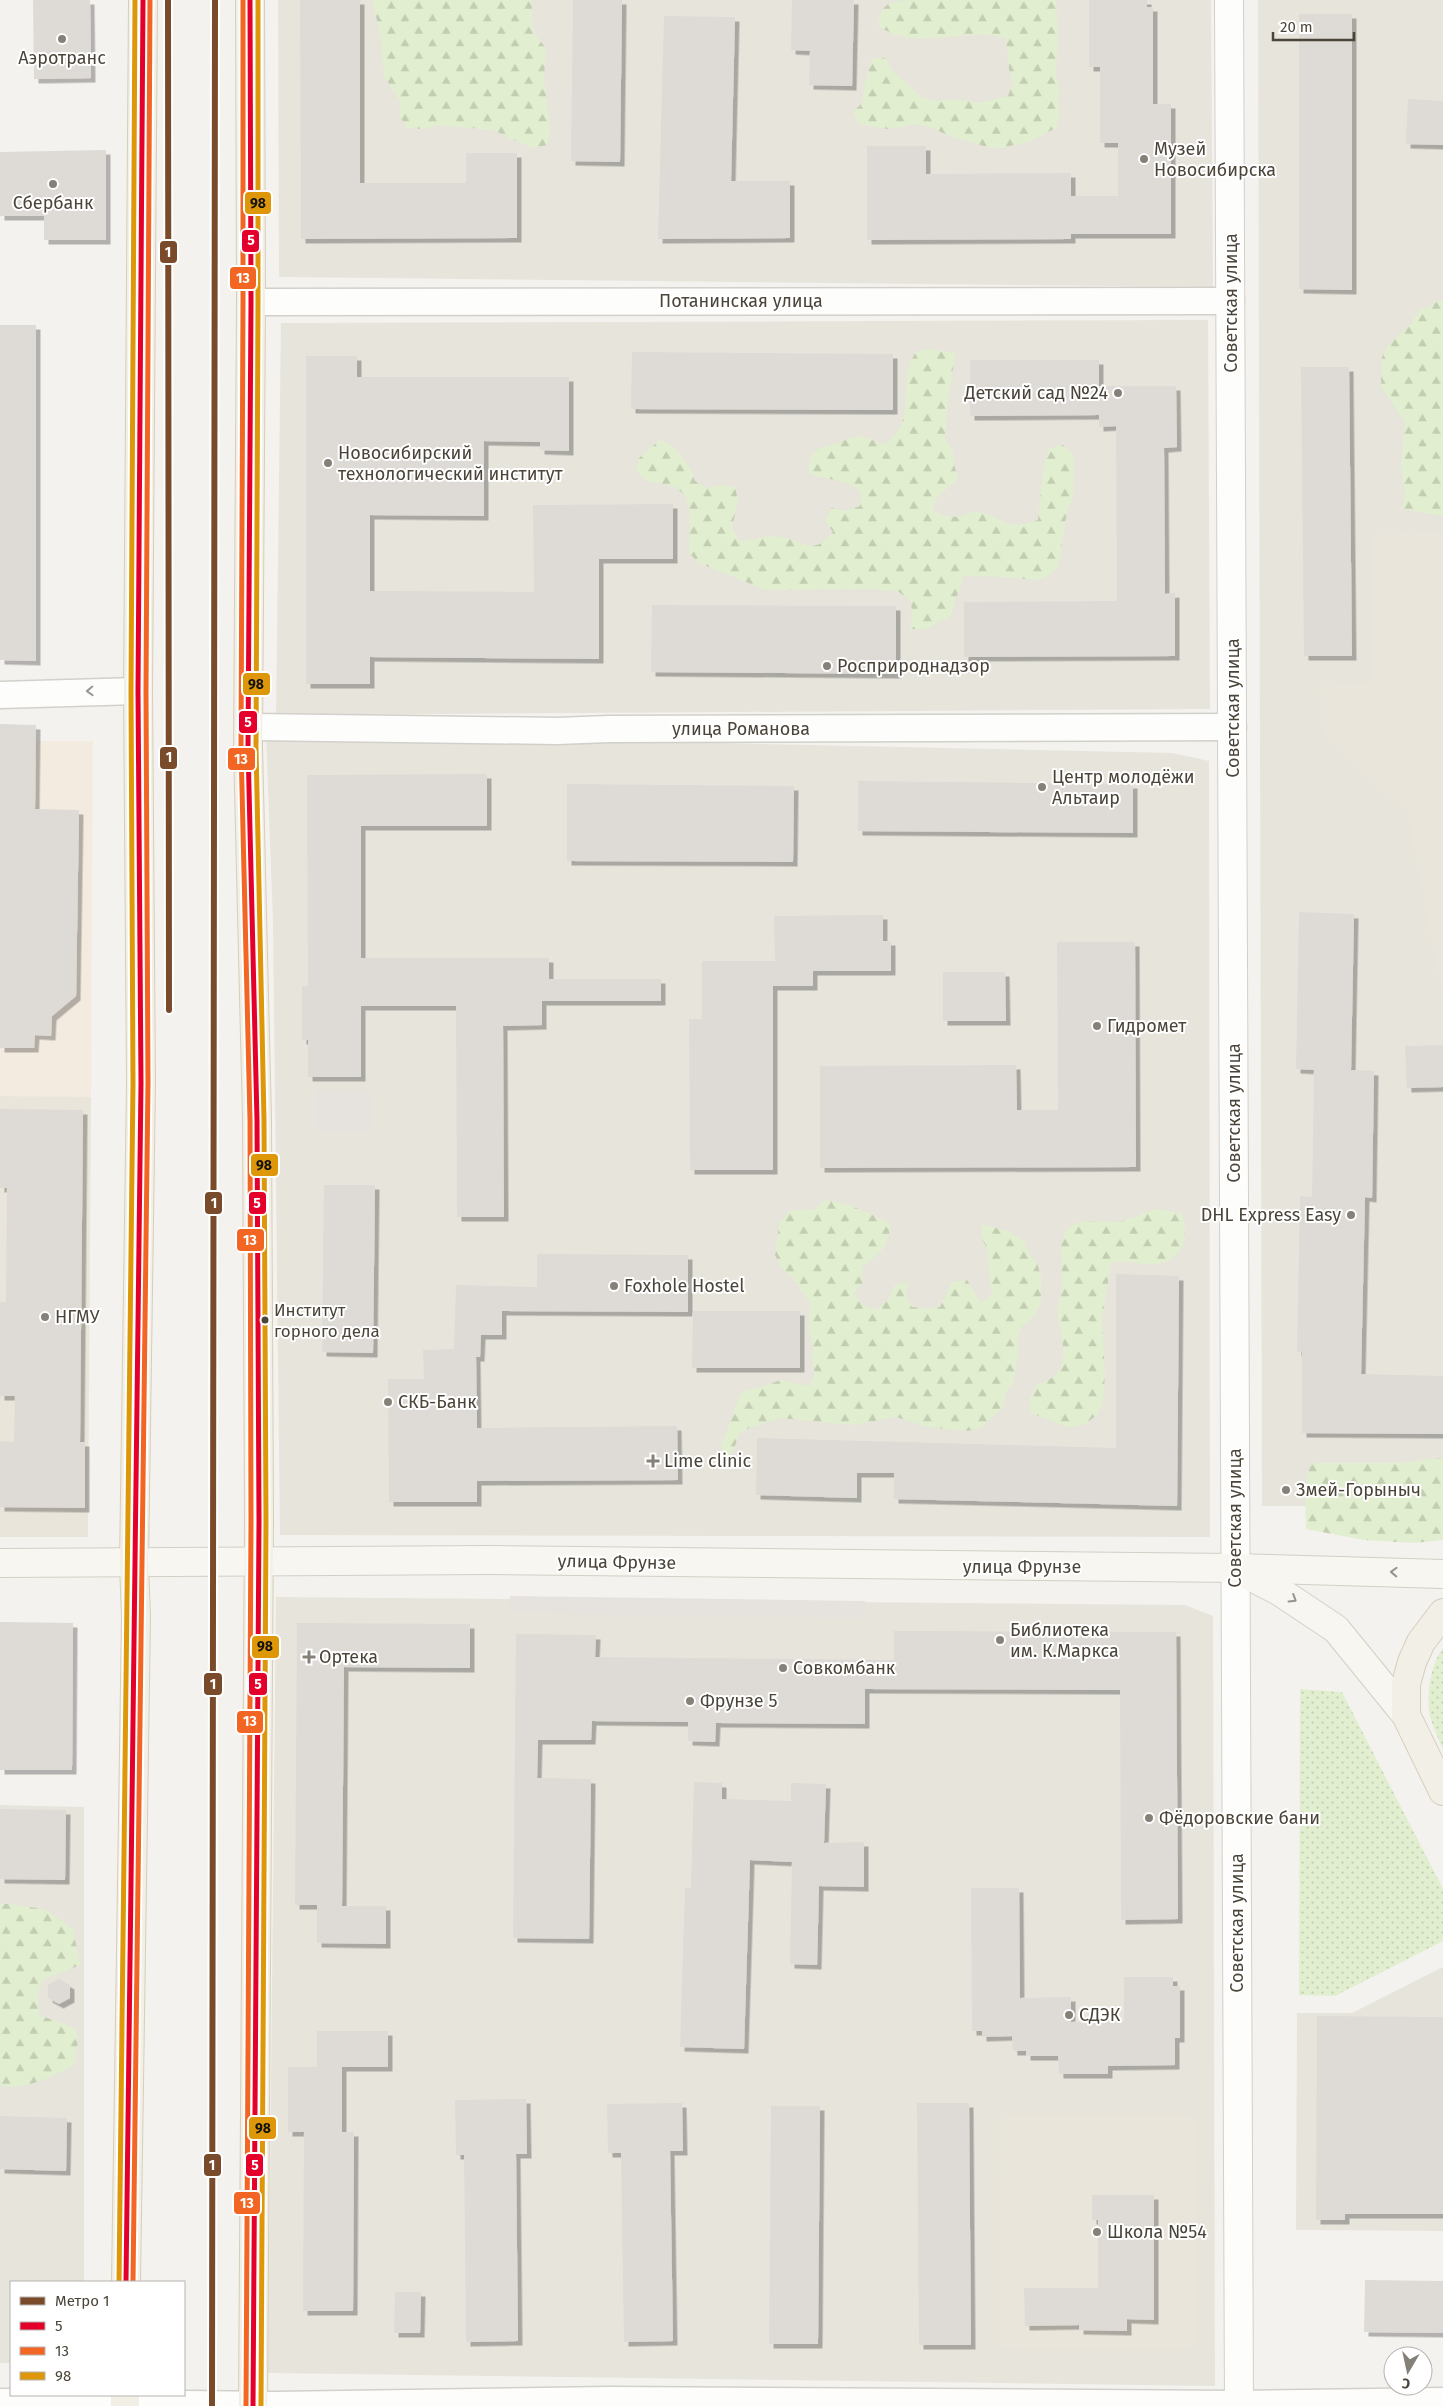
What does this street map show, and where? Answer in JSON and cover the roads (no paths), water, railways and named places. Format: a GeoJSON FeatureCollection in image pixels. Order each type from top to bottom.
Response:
{"type":"FeatureCollection","features":[{"type":"Feature","properties":{"kind":"main road"},"geometry":{"type":"LineString","coordinates":[[126,2281],[136,1617],[134,1564],[141,1084],[138,691],[143,0]]}},
{"type":"Feature","properties":{"kind":"main road"},"geometry":{"type":"LineString","coordinates":[[250,0],[249,727],[257,1128],[258,1562],[253,2405]]}},
{"type":"Feature","properties":{"kind":"main road","name":"улица Фрунзе"},"geometry":{"type":"LineString","coordinates":[[0,1563],[134,1564],[489,1560],[1235,1568],[1443,1574]]}},
{"type":"Feature","properties":{"kind":"main road","name":"улица Фрунзе"},"geometry":{"type":"LineString","coordinates":[[1235,1568],[1279,1591],[1336,1629],[1406,1715]]}},
{"type":"Feature","properties":{"kind":"main road"},"geometry":{"type":"LineString","coordinates":[[1443,1613],[1421,1642],[1412,1662],[1406,1684],[1406,1715],[1443,1791]]}},
{"type":"Feature","properties":{"kind":"street","name":"Советская улица"},"geometry":{"type":"LineString","coordinates":[[1229,0],[1239,2405]]}},
{"type":"Feature","properties":{"kind":"street","name":"Потанинская улица"},"geometry":{"type":"LineString","coordinates":[[251,302],[1231,301]]}},
{"type":"Feature","properties":{"kind":"street"},"geometry":{"type":"LineString","coordinates":[[0,694],[138,691]]}},
{"type":"Feature","properties":{"kind":"street","name":"улица Романова"},"geometry":{"type":"LineString","coordinates":[[249,727],[557,731],[609,729],[1233,727]]}},
{"type":"Feature","properties":{"kind":"street"},"geometry":{"type":"LineString","coordinates":[[0,2402],[125,2401],[253,2405],[369,2405],[610,2400],[1239,2405],[1443,2401]]}},
{"type":"Feature","properties":{"kind":"metro line","name":"1"},"geometry":{"type":"LineString","coordinates":[[168,0],[169,1010]]}},
{"type":"Feature","properties":{"kind":"metro line","name":"1"},"geometry":{"type":"LineString","coordinates":[[212,2406],[215,0]]}},
{"type":"Feature","properties":{"kind":"place","name":"Аэротранс"},"geometry":{"type":"Point","coordinates":[62,39]}},
{"type":"Feature","properties":{"kind":"place","name":"Музей Новосибирска"},"geometry":{"type":"Point","coordinates":[1144,159]}},
{"type":"Feature","properties":{"kind":"place","name":"Сбербанк"},"geometry":{"type":"Point","coordinates":[53,184]}},
{"type":"Feature","properties":{"kind":"place","name":"Детский сад №24"},"geometry":{"type":"Point","coordinates":[1118,393]}},
{"type":"Feature","properties":{"kind":"place","name":"Новосибирский технологический институт"},"geometry":{"type":"Point","coordinates":[328,463]}},
{"type":"Feature","properties":{"kind":"place","name":"Росприроднадзор"},"geometry":{"type":"Point","coordinates":[827,666]}},
{"type":"Feature","properties":{"kind":"place","name":"Центр молодёжи Альтаир"},"geometry":{"type":"Point","coordinates":[1042,787]}},
{"type":"Feature","properties":{"kind":"place","name":"Гидромет"},"geometry":{"type":"Point","coordinates":[1097,1026]}},
{"type":"Feature","properties":{"kind":"place","name":"DHL Express Easy"},"geometry":{"type":"Point","coordinates":[1351,1215]}},
{"type":"Feature","properties":{"kind":"place","name":"Foxhole Hostel"},"geometry":{"type":"Point","coordinates":[614,1286]}},
{"type":"Feature","properties":{"kind":"place","name":"НГМУ"},"geometry":{"type":"Point","coordinates":[45,1317]}},
{"type":"Feature","properties":{"kind":"place","name":"Институт горного дела"},"geometry":{"type":"Point","coordinates":[265,1320]}},
{"type":"Feature","properties":{"kind":"place","name":"СКБ-Банк"},"geometry":{"type":"Point","coordinates":[388,1402]}},
{"type":"Feature","properties":{"kind":"place","name":"Lime clinic"},"geometry":{"type":"Point","coordinates":[653,1461]}},
{"type":"Feature","properties":{"kind":"place","name":"Змей-Горыныч"},"geometry":{"type":"Point","coordinates":[1286,1490]}},
{"type":"Feature","properties":{"kind":"place","name":"Библиотека им. К.Маркса"},"geometry":{"type":"Point","coordinates":[1000,1640]}},
{"type":"Feature","properties":{"kind":"place","name":"Ортека"},"geometry":{"type":"Point","coordinates":[309,1657]}},
{"type":"Feature","properties":{"kind":"place","name":"Совкомбанк"},"geometry":{"type":"Point","coordinates":[783,1668]}},
{"type":"Feature","properties":{"kind":"place","name":"Фрунзе 5"},"geometry":{"type":"Point","coordinates":[690,1701]}},
{"type":"Feature","properties":{"kind":"place","name":"Фёдоровские бани"},"geometry":{"type":"Point","coordinates":[1149,1818]}},
{"type":"Feature","properties":{"kind":"place","name":"СДЭК"},"geometry":{"type":"Point","coordinates":[1069,2015]}},
{"type":"Feature","properties":{"kind":"place","name":"Школа №54"},"geometry":{"type":"Point","coordinates":[1097,2232]}}]}
